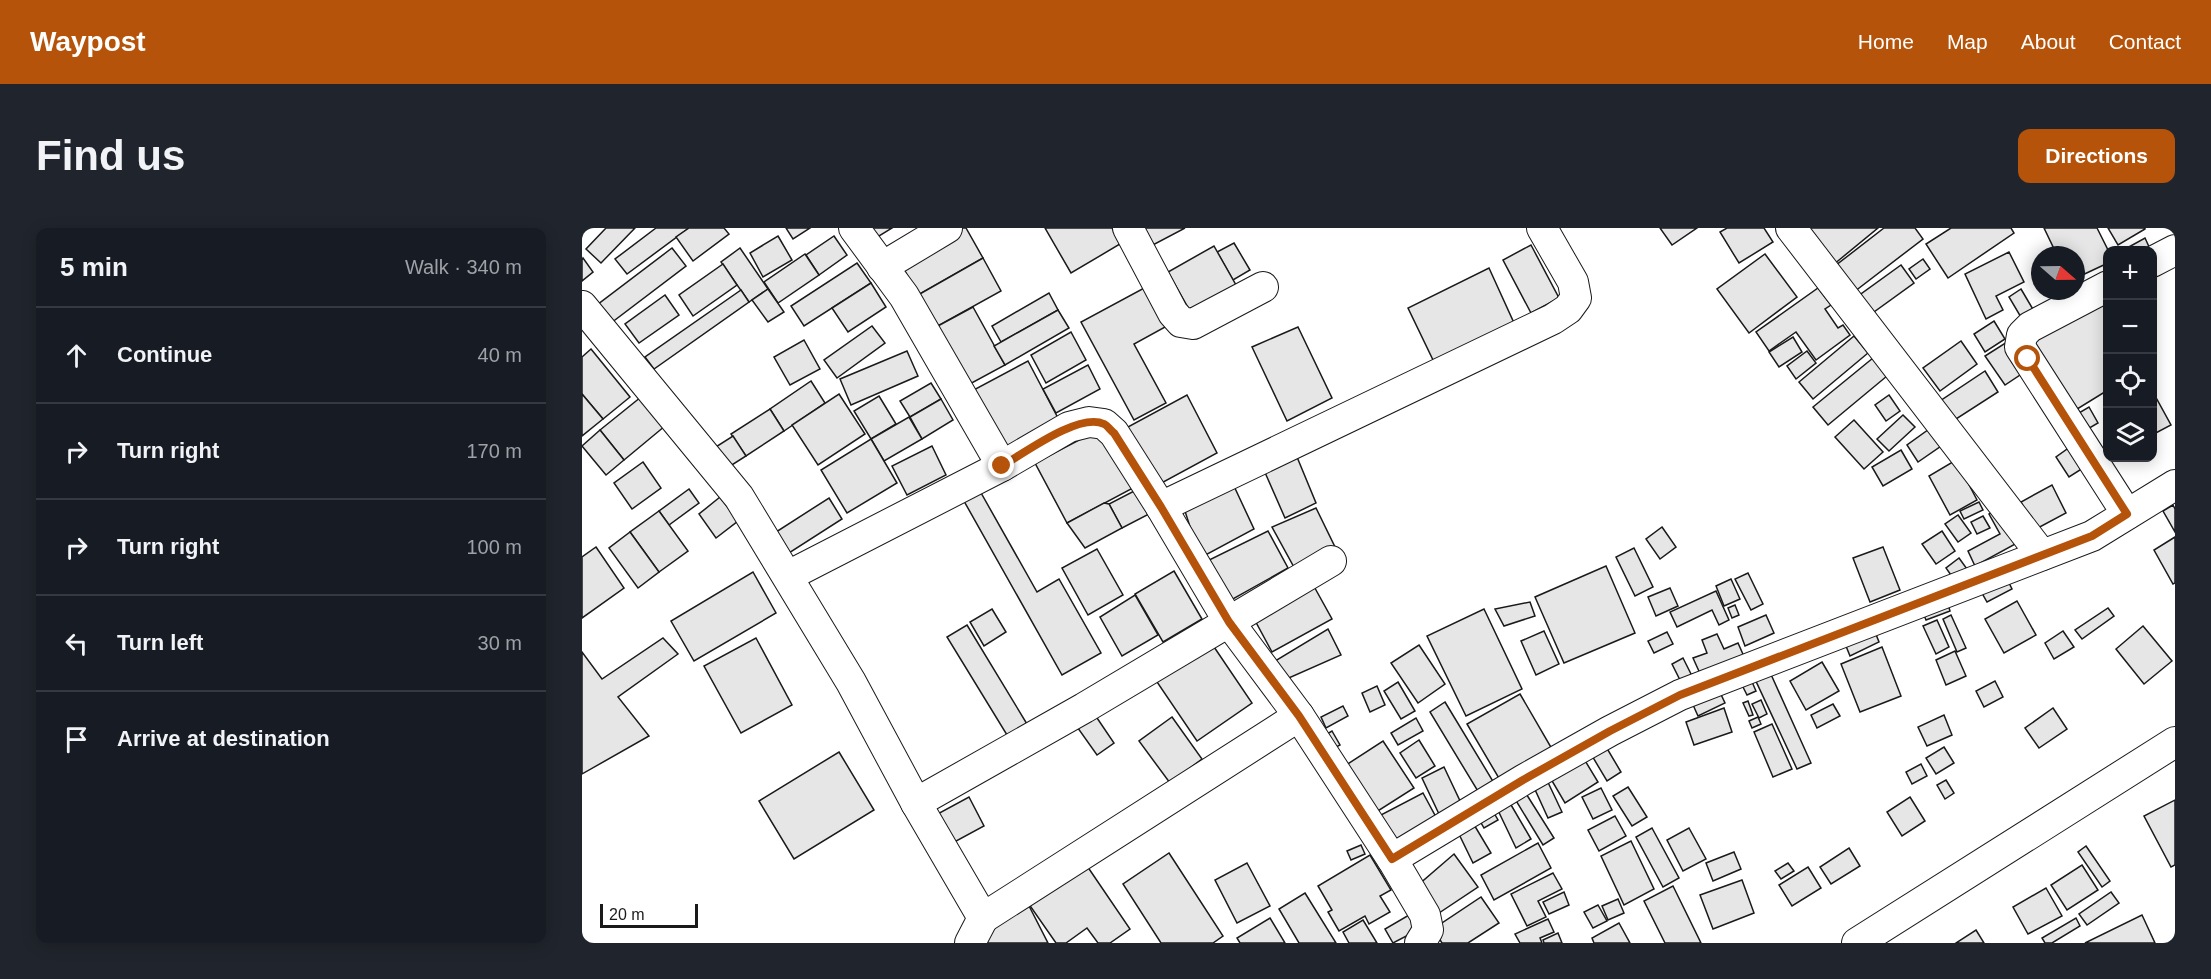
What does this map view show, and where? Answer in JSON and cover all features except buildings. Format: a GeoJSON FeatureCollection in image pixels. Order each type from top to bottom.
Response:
{"type":"FeatureCollection","features":[{"type":"Feature","properties":{"kind":"street"},"geometry":{"type":"LineString","coordinates":[[854,228],[904,296],[1002,466]]}},
{"type":"Feature","properties":{"kind":"street"},"geometry":{"type":"LineString","coordinates":[[882,267],[947,228]]}},
{"type":"Feature","properties":{"kind":"street"},"geometry":{"type":"LineString","coordinates":[[1128,228],[1173,313],[1181,322],[1193,324],[1263,287]]}},
{"type":"Feature","properties":{"kind":"street"},"geometry":{"type":"LineString","coordinates":[[1161,507],[1543,324],[1569,309],[1576,298],[1573,282],[1542,228]]}},
{"type":"Feature","properties":{"kind":"street"},"geometry":{"type":"LineString","coordinates":[[1791,228],[2042,555]]}},
{"type":"Feature","properties":{"kind":"street"},"geometry":{"type":"LineString","coordinates":[[2157,259],[2175,250]]}},
{"type":"Feature","properties":{"kind":"street"},"geometry":{"type":"LineString","coordinates":[[2103,289],[2030,327],[2022,335],[2020,347],[2127,514]]}},
{"type":"Feature","properties":{"kind":"street"},"geometry":{"type":"LineString","coordinates":[[582,306],[739,497],[851,682],[916,803],[977,931],[1299,716]]}},
{"type":"Feature","properties":{"kind":"street"},"geometry":{"type":"LineString","coordinates":[[788,576],[1002,466],[1069,427],[1089,422],[1104,424],[1114,433],[1161,507],[1229,622],[1299,716],[1392,859],[1425,915],[1428,930],[1420,943]]}},
{"type":"Feature","properties":{"kind":"street"},"geometry":{"type":"LineString","coordinates":[[1392,859],[1523,780],[1680,695],[2092,536],[2175,485]]}},
{"type":"Feature","properties":{"kind":"street"},"geometry":{"type":"LineString","coordinates":[[916,803],[1331,561]]}},
{"type":"Feature","properties":{"kind":"street"},"geometry":{"type":"LineString","coordinates":[[1857,943],[2175,742]]}},
{"type":"Feature","properties":{"kind":"route"},"geometry":{"type":"LineString","coordinates":[[1002,466],[1069,427],[1089,422],[1104,424],[1114,433],[1229,622],[1299,716],[1392,859],[1523,780],[1680,695],[2092,536],[2127,514],[2028,359]]}}]}
